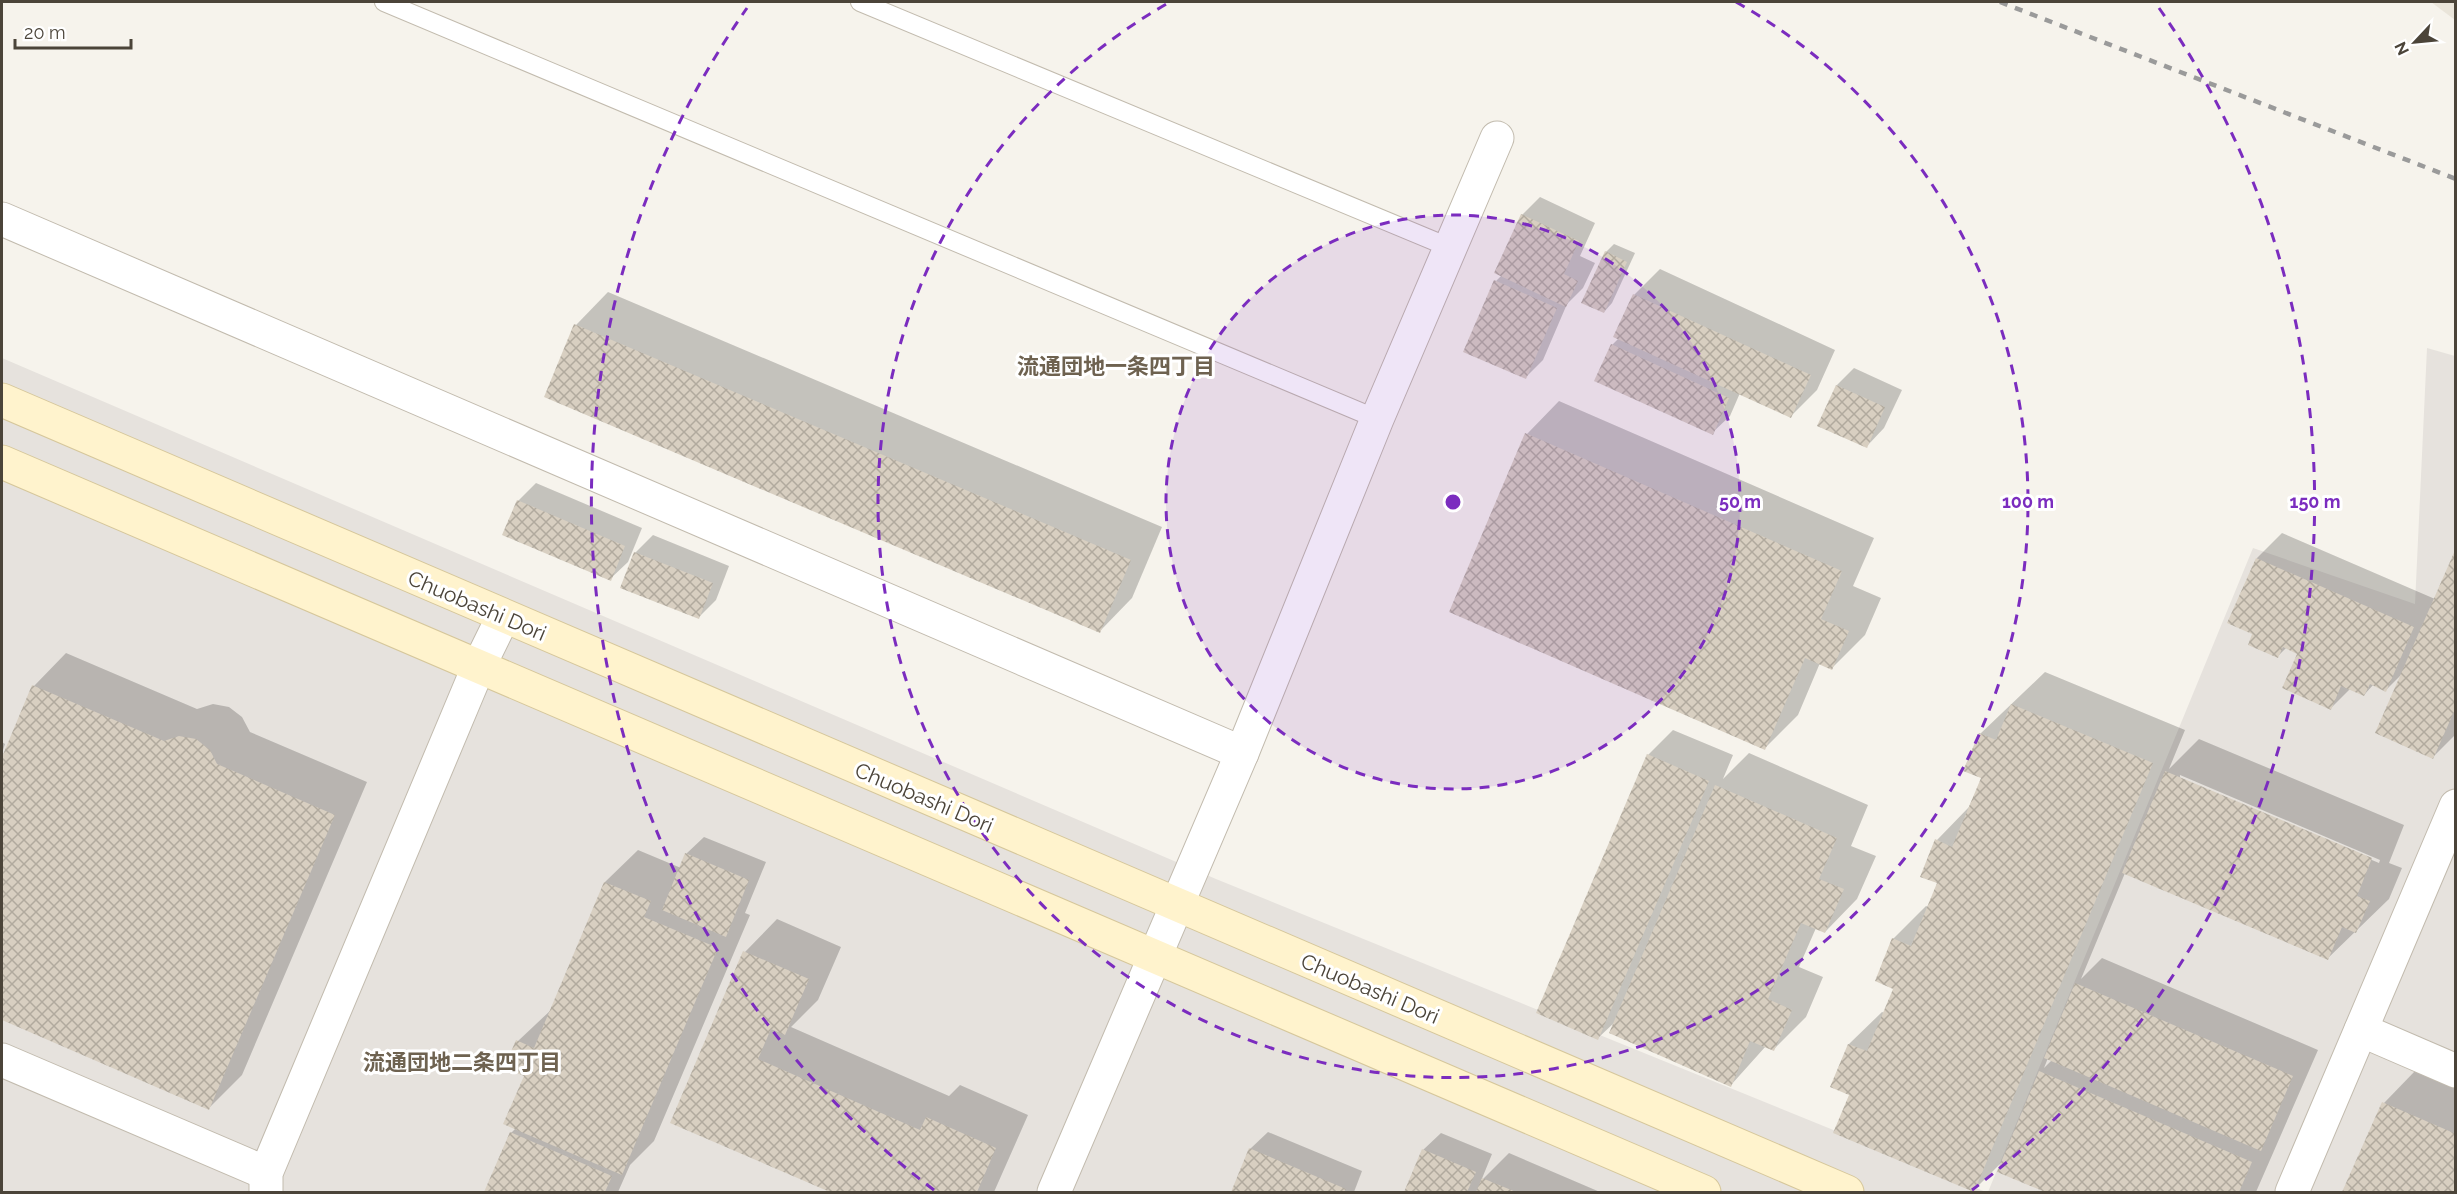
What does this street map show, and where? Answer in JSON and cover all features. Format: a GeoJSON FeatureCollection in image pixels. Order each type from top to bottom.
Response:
{"type":"FeatureCollection","features":[{"type":"Feature","properties":{"kind":"main road","name":"Chuobashi Dori"},"geometry":{"type":"LineString","coordinates":[[2,400],[1177,907],[1847,1192]]}},
{"type":"Feature","properties":{"kind":"main road"},"geometry":{"type":"LineString","coordinates":[[2,462],[1704,1192]]}},
{"type":"Feature","properties":{"kind":"street"},"geometry":{"type":"LineString","coordinates":[[1054,1192],[1242,753],[1377,419],[1497,138]]}},
{"type":"Feature","properties":{"kind":"street"},"geometry":{"type":"LineString","coordinates":[[2,219],[1242,753]]}},
{"type":"Feature","properties":{"kind":"street"},"geometry":{"type":"LineString","coordinates":[[2,1060],[266,1183],[478,668],[503,617]]}},
{"type":"Feature","properties":{"kind":"street"},"geometry":{"type":"LineString","coordinates":[[2292,1192],[2456,806]]}},
{"type":"Feature","properties":{"kind":"street"},"geometry":{"type":"LineString","coordinates":[[2361,1030],[2456,1071]]}},
{"type":"Feature","properties":{"kind":"lane"},"geometry":{"type":"LineString","coordinates":[[384,2],[1377,419]]}},
{"type":"Feature","properties":{"kind":"lane"},"geometry":{"type":"LineString","coordinates":[[860,2],[1451,248]]}},
{"type":"Feature","properties":{"kind":"shaded area"},"geometry":{"type":"Polygon","coordinates":[[[2431,2],[2455,2],[2455,20],[2431,2]]]}},
{"type":"Feature","properties":{"kind":"shaded area"},"geometry":{"type":"Polygon","coordinates":[[[2427,348],[2455,356],[2455,1192],[1988,1192],[2253,548],[2415,604],[2427,348]]]}},
{"type":"Feature","properties":{"kind":"shaded area"},"geometry":{"type":"Polygon","coordinates":[[[2,358],[1216,879],[1986,1192],[2,1192],[2,358]]]}},
{"type":"Feature","properties":{"kind":"building"},"geometry":{"type":"Polygon","coordinates":[[[1521,214],[1579,241],[1564,274],[1578,281],[1566,307],[1494,273],[1521,214]]]}},
{"type":"Feature","properties":{"kind":"building"},"geometry":{"type":"Polygon","coordinates":[[[1605,251],[1627,262],[1604,313],[1581,303],[1605,251]]]}},
{"type":"Feature","properties":{"kind":"building"},"geometry":{"type":"Polygon","coordinates":[[[1494,280],[1557,308],[1526,379],[1463,352],[1494,280]]]}},
{"type":"Feature","properties":{"kind":"building"},"geometry":{"type":"Polygon","coordinates":[[[1633,294],[1811,375],[1791,418],[1613,337],[1633,294]]]}},
{"type":"Feature","properties":{"kind":"building"},"geometry":{"type":"Polygon","coordinates":[[[574,324],[1131,560],[1100,633],[544,397],[574,324]]]}},
{"type":"Feature","properties":{"kind":"building"},"geometry":{"type":"Polygon","coordinates":[[[1611,344],[1729,398],[1713,435],[1594,381],[1611,344]]]}},
{"type":"Feature","properties":{"kind":"building"},"geometry":{"type":"Polygon","coordinates":[[[1836,385],[1885,407],[1867,448],[1817,426],[1836,385]]]}},
{"type":"Feature","properties":{"kind":"building"},"geometry":{"type":"Polygon","coordinates":[[[1525,433],[1842,571],[1821,619],[1849,631],[1832,670],[1805,658],[1765,750],[1449,612],[1525,433]]]}},
{"type":"Feature","properties":{"kind":"building"},"geometry":{"type":"Polygon","coordinates":[[[517,500],[625,546],[611,581],[502,535],[517,500]]]}},
{"type":"Feature","properties":{"kind":"building"},"geometry":{"type":"Polygon","coordinates":[[[2456,548],[2456,707],[2433,759],[2375,733],[2456,548]]]}},
{"type":"Feature","properties":{"kind":"building"},"geometry":{"type":"Polygon","coordinates":[[[634,552],[713,583],[699,619],[620,588],[634,552]]]}},
{"type":"Feature","properties":{"kind":"building"},"geometry":{"type":"Polygon","coordinates":[[[2256,558],[2414,627],[2386,692],[2370,684],[2364,696],[2341,686],[2331,710],[2282,688],[2297,654],[2283,647],[2278,658],[2248,645],[2252,634],[2227,623],[2256,558]]]}},
{"type":"Feature","properties":{"kind":"building"},"geometry":{"type":"Polygon","coordinates":[[[32,685],[164,741],[179,736],[196,739],[210,750],[217,764],[335,815],[209,1110],[2,1020],[2,757],[32,685]]]}},
{"type":"Feature","properties":{"kind":"building"},"geometry":{"type":"Polygon","coordinates":[[[2011,704],[2153,763],[1974,1192],[1833,1133],[1849,1095],[1830,1087],[1848,1044],[1867,1051],[1893,989],[1875,981],[1892,938],[1911,946],[1937,883],[1920,877],[1935,839],[1952,847],[1981,778],[1963,771],[1979,733],[1996,740],[2011,704]]]}},
{"type":"Feature","properties":{"kind":"building"},"geometry":{"type":"Polygon","coordinates":[[[1647,754],[1709,781],[1598,1040],[1536,1013],[1647,754]]]}},
{"type":"Feature","properties":{"kind":"building"},"geometry":{"type":"Polygon","coordinates":[[[2165,771],[2372,858],[2357,896],[2370,901],[2356,933],[2342,927],[2328,960],[2122,873],[2165,771]]]}},
{"type":"Feature","properties":{"kind":"building"},"geometry":{"type":"Polygon","coordinates":[[[1715,785],[1837,838],[1819,879],[1844,889],[1825,933],[1801,923],[1768,999],[1792,1010],[1774,1051],[1750,1041],[1731,1087],[1609,1033],[1715,785]]]}},
{"type":"Feature","properties":{"kind":"building"},"geometry":{"type":"Polygon","coordinates":[[[685,853],[749,880],[726,937],[662,910],[685,853]]]}},
{"type":"Feature","properties":{"kind":"building"},"geometry":{"type":"Polygon","coordinates":[[[604,882],[651,901],[644,917],[718,948],[622,1175],[503,1124],[524,1076],[504,1068],[516,1040],[534,1048],[604,882]]]}},
{"type":"Feature","properties":{"kind":"building"},"geometry":{"type":"Polygon","coordinates":[[[743,951],[809,979],[785,1035],[771,1029],[758,1059],[920,1130],[926,1117],[996,1148],[977,1192],[830,1192],[670,1123],[743,951]]]}},
{"type":"Feature","properties":{"kind":"building"},"geometry":{"type":"Polygon","coordinates":[[[2075,983],[2293,1076],[2261,1151],[2044,1058],[2075,983]]]}},
{"type":"Feature","properties":{"kind":"building"},"geometry":{"type":"Polygon","coordinates":[[[2039,1071],[2252,1162],[2239,1192],[2045,1192],[1997,1172],[2039,1071]]]}},
{"type":"Feature","properties":{"kind":"building"},"geometry":{"type":"Polygon","coordinates":[[[2382,1102],[2456,1134],[2456,1192],[2342,1192],[2382,1102]]]}},
{"type":"Feature","properties":{"kind":"building"},"geometry":{"type":"Polygon","coordinates":[[[510,1132],[612,1176],[605,1192],[484,1192],[510,1132]]]}},
{"type":"Feature","properties":{"kind":"building"},"geometry":{"type":"Polygon","coordinates":[[[1249,1148],[1346,1189],[1344,1192],[1231,1192],[1249,1148]]]}},
{"type":"Feature","properties":{"kind":"building"},"geometry":{"type":"Polygon","coordinates":[[[1422,1149],[1476,1172],[1467,1192],[1404,1192],[1422,1149]]]}},
{"type":"Feature","properties":{"kind":"building"},"geometry":{"type":"Polygon","coordinates":[[[1482,1178],[1516,1192],[1476,1192],[1482,1178]]]}},
{"type":"Feature","properties":{"kind":"railway"},"geometry":{"type":"LineString","coordinates":[[2000,2],[2456,179]]}},
{"type":"Feature","properties":{"kind":"district","name":"流通団地一条四丁目"},"geometry":{"type":"Point","coordinates":[1116,366]}},
{"type":"Feature","properties":{"kind":"district","name":"流通団地二条四丁目"},"geometry":{"type":"Point","coordinates":[462,1062]}}]}
